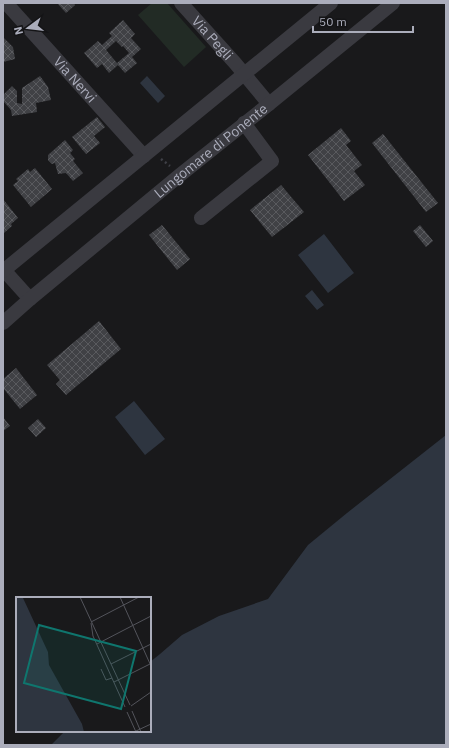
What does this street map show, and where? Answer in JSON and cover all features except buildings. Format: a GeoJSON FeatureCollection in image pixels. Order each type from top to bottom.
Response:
{"type":"FeatureCollection","features":[{"type":"Feature","properties":{"kind":"street","name":"Via Nervi"},"geometry":{"type":"LineString","coordinates":[[6,3],[144,156]]}},
{"type":"Feature","properties":{"kind":"street","name":"Via Pegli"},"geometry":{"type":"LineString","coordinates":[[181,3],[269,104]]}},
{"type":"Feature","properties":{"kind":"street"},"geometry":{"type":"LineString","coordinates":[[30,299],[3,270],[331,3]]}},
{"type":"Feature","properties":{"kind":"street","name":"Lungomare di Ponente"},"geometry":{"type":"LineString","coordinates":[[3,323],[180,175],[393,3]]}},
{"type":"Feature","properties":{"kind":"street"},"geometry":{"type":"LineString","coordinates":[[201,218],[272,161],[244,124]]}},
{"type":"Feature","properties":{"kind":"shaded area"},"geometry":{"type":"Polygon","coordinates":[[[152,3],[167,3],[206,47],[184,67],[138,15],[152,3]]]}},
{"type":"Feature","properties":{"kind":"shaded area"},"geometry":{"type":"Polygon","coordinates":[[[147,76],[165,96],[158,103],[140,83],[147,76]]]}},
{"type":"Feature","properties":{"kind":"shaded area"},"geometry":{"type":"Polygon","coordinates":[[[324,234],[354,273],[328,293],[298,255],[324,234]]]}},
{"type":"Feature","properties":{"kind":"shaded area"},"geometry":{"type":"Polygon","coordinates":[[[312,290],[324,305],[317,310],[305,296],[312,290]]]}},
{"type":"Feature","properties":{"kind":"shaded area"},"geometry":{"type":"Polygon","coordinates":[[[134,401],[165,439],[145,455],[115,417],[134,401]]]}},
{"type":"Feature","properties":{"kind":"shaded area"},"geometry":{"type":"Polygon","coordinates":[[[446,435],[446,745],[51,745],[64,732],[151,732],[151,661],[182,635],[219,616],[268,599],[308,545],[446,435]]]}}]}
